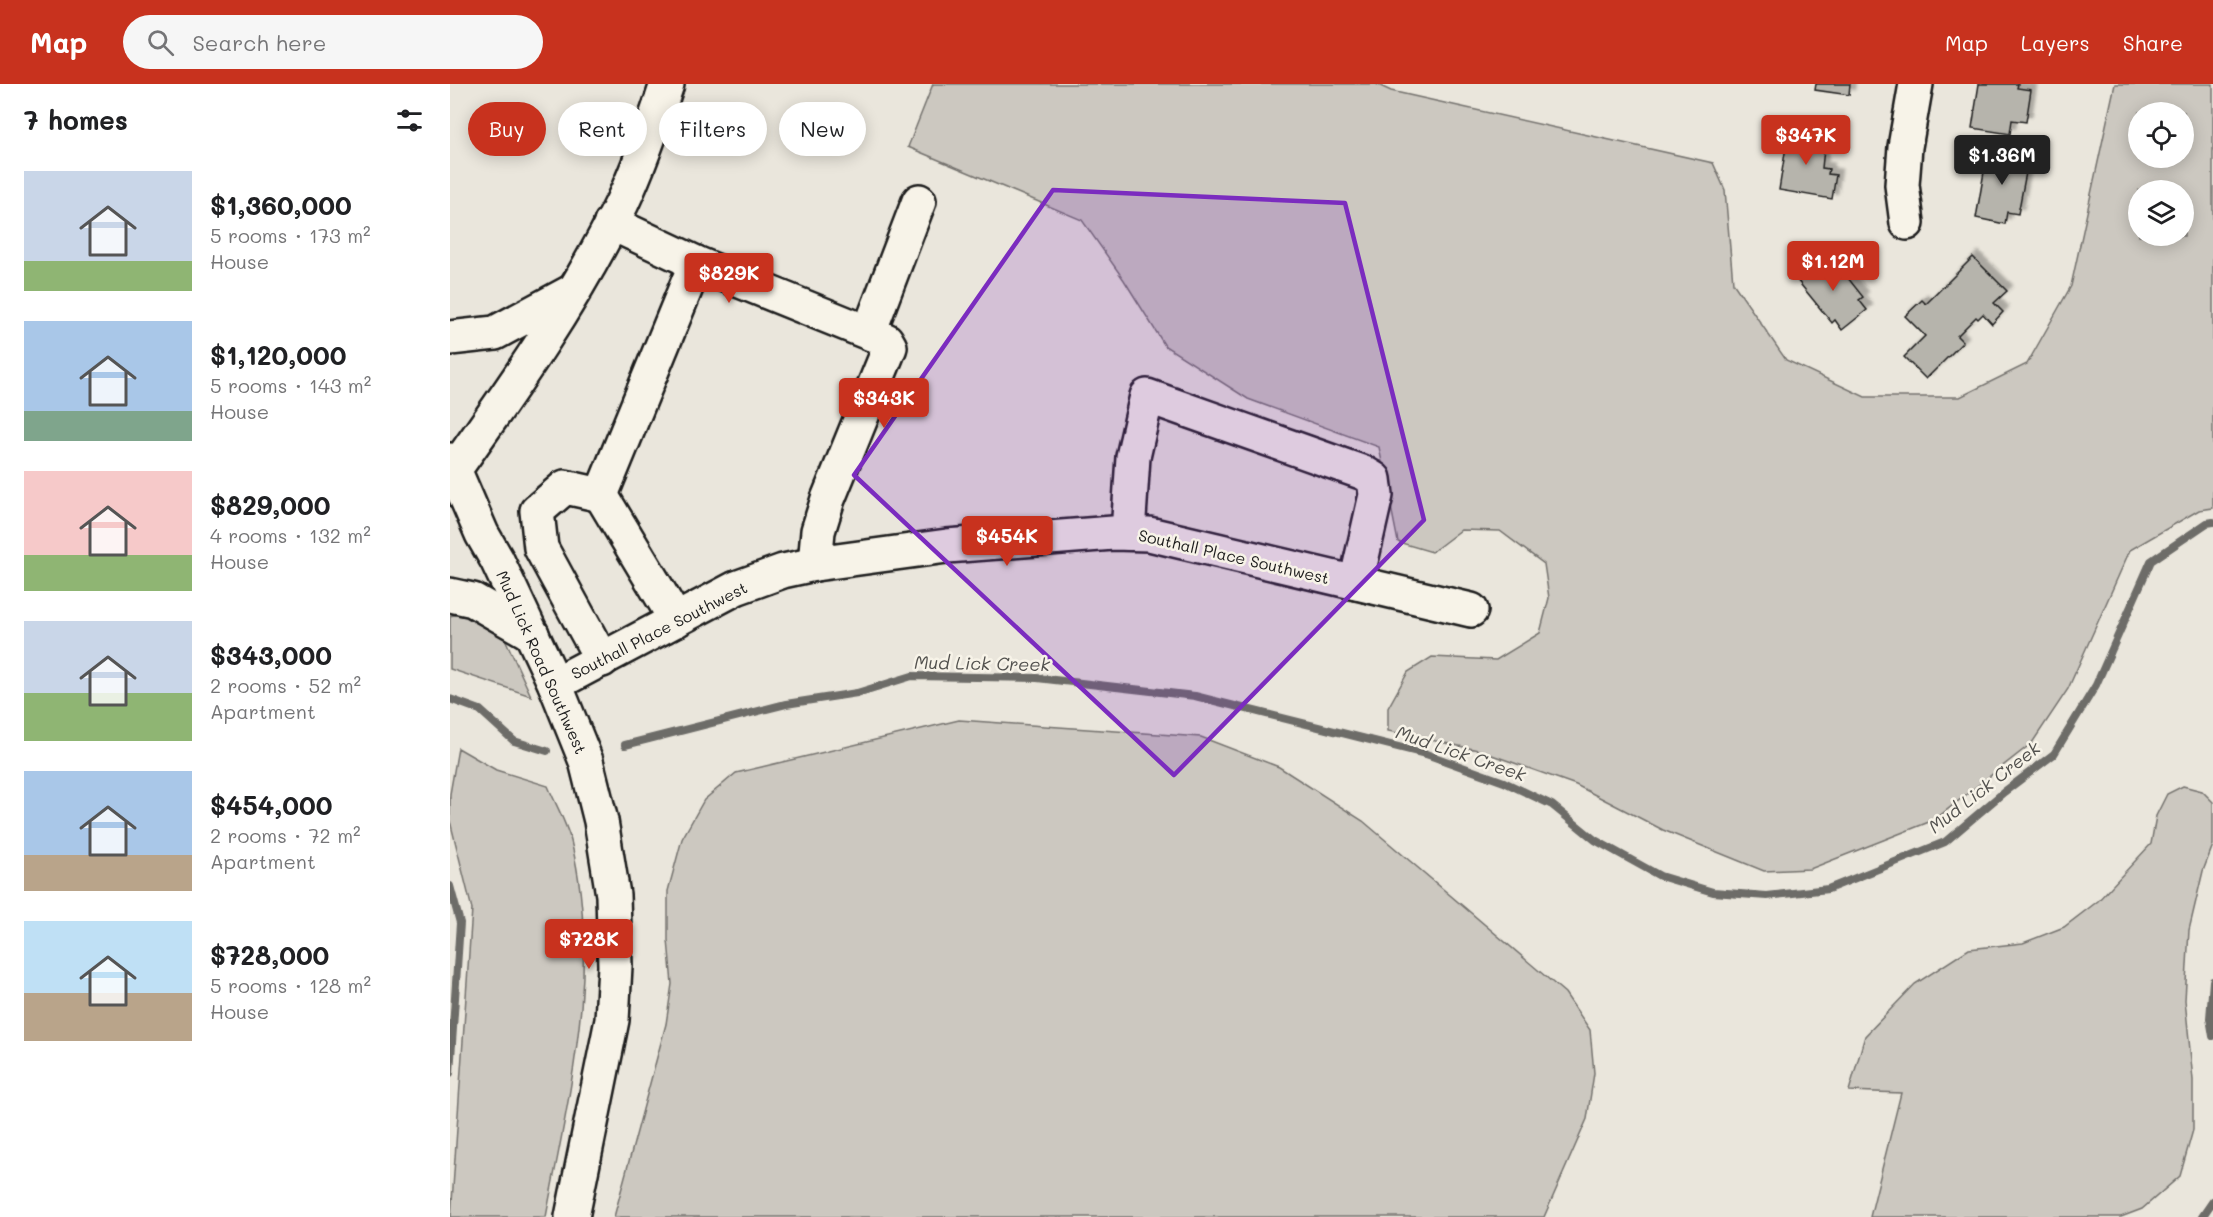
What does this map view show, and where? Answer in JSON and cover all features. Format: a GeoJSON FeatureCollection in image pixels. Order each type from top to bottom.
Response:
{"type":"FeatureCollection","features":[{"type":"Feature","properties":{"kind":"street"},"geometry":{"type":"LineString","coordinates":[[451,469],[518,381],[575,291],[622,203],[651,133],[667,84]]}},
{"type":"Feature","properties":{"kind":"street"},"geometry":{"type":"LineString","coordinates":[[1907,223],[1902,185],[1905,147],[1916,84]]}},
{"type":"Feature","properties":{"kind":"street"},"geometry":{"type":"LineString","coordinates":[[869,332],[919,201]]}},
{"type":"Feature","properties":{"kind":"street"},"geometry":{"type":"LineString","coordinates":[[611,223],[696,263],[886,340],[890,348],[828,499],[818,531],[815,564]]}},
{"type":"Feature","properties":{"kind":"street"},"geometry":{"type":"LineString","coordinates":[[601,495],[696,263]]}},
{"type":"Feature","properties":{"kind":"street"},"geometry":{"type":"LineString","coordinates":[[450,338],[495,333],[575,291]]}},
{"type":"Feature","properties":{"kind":"street"},"geometry":{"type":"LineString","coordinates":[[1128,533],[1132,457],[1147,396],[1364,473],[1374,479],[1376,495],[1356,584]]}},
{"type":"Feature","properties":{"kind":"street","name":"Mud Lick Road Southwest"},"geometry":{"type":"LineString","coordinates":[[451,469],[532,634],[563,702],[586,761],[601,821],[613,895],[615,966],[612,1020],[572,1217]]}},
{"type":"Feature","properties":{"kind":"street"},"geometry":{"type":"LineString","coordinates":[[602,660],[541,548],[537,511],[565,487],[601,495],[676,620]]}},
{"type":"Feature","properties":{"kind":"street","name":"Southall Place Southwest"},"geometry":{"type":"LineString","coordinates":[[563,702],[602,660],[736,588],[783,571],[815,564],[948,546],[1113,532],[1149,534],[1472,610]]}},
{"type":"Feature","properties":{"kind":"street"},"geometry":{"type":"LineString","coordinates":[[450,595],[473,600],[532,634]]}},
{"type":"Feature","properties":{"kind":"highlighted area"},"geometry":{"type":"Polygon","coordinates":[[[1053,190],[1345,203],[1424,520],[1174,775],[854,475],[1053,190]]]}},
{"type":"Feature","properties":{"kind":"shaded area"},"geometry":{"type":"Polygon","coordinates":[[[933,84],[1376,84],[1391,91],[1713,163],[1725,190],[1733,283],[1786,360],[1865,397],[1960,397],[2027,364],[2071,286],[2115,84],[2213,84],[2213,508],[2199,510],[2130,550],[2068,689],[2032,743],[1934,820],[1810,869],[1764,871],[1663,830],[1576,785],[1478,750],[1388,731],[1388,708],[1408,672],[1432,657],[1496,660],[1540,633],[1549,598],[1544,564],[1500,531],[1461,530],[1432,552],[1398,542],[1379,447],[1248,399],[1165,346],[1124,280],[1082,220],[908,147],[933,84]]]}},
{"type":"Feature","properties":{"kind":"shaded area"},"geometry":{"type":"Polygon","coordinates":[[[458,614],[472,616],[502,632],[531,696],[450,669],[450,616],[458,614]]]}},
{"type":"Feature","properties":{"kind":"shaded area"},"geometry":{"type":"Polygon","coordinates":[[[959,720],[1201,737],[1279,767],[1363,821],[1565,993],[1590,1030],[1594,1073],[1587,1119],[1544,1217],[614,1217],[666,1024],[672,984],[668,940],[668,891],[682,839],[704,800],[736,773],[959,720]]]}},
{"type":"Feature","properties":{"kind":"shaded area"},"geometry":{"type":"Polygon","coordinates":[[[458,748],[496,770],[548,786],[569,834],[580,888],[583,982],[579,1029],[546,1217],[451,1217],[472,909],[450,821],[450,794],[458,748]]]}},
{"type":"Feature","properties":{"kind":"shaded area"},"geometry":{"type":"Polygon","coordinates":[[[2183,786],[2202,791],[2213,802],[2213,845],[2203,871],[2189,930],[2185,1000],[2193,1080],[2193,1130],[2180,1176],[2142,1209],[2121,1217],[1870,1217],[1901,1093],[1849,1091],[1865,1036],[1915,984],[1969,949],[2023,943],[2064,927],[2098,901],[2151,844],[2156,816],[2167,794],[2183,786]]]}},
{"type":"Feature","properties":{"kind":"building"},"geometry":{"type":"Polygon","coordinates":[[[1816,84],[1850,84],[1849,95],[1815,90],[1816,84]]]}},
{"type":"Feature","properties":{"kind":"building"},"geometry":{"type":"Polygon","coordinates":[[[1979,84],[2018,84],[2017,88],[2031,90],[2026,122],[2012,120],[2010,134],[1972,128],[1979,84]]]}},
{"type":"Feature","properties":{"kind":"building"},"geometry":{"type":"Polygon","coordinates":[[[1789,128],[1823,133],[1822,168],[1829,169],[1828,174],[1836,175],[1832,199],[1779,190],[1789,128]]]}},
{"type":"Feature","properties":{"kind":"building"},"geometry":{"type":"Polygon","coordinates":[[[1988,149],[2029,157],[2018,214],[2007,212],[2005,224],[1976,218],[1988,149]]]}},
{"type":"Feature","properties":{"kind":"building"},"geometry":{"type":"Polygon","coordinates":[[[1829,254],[1863,297],[1859,300],[1867,310],[1842,330],[1835,320],[1832,323],[1797,280],[1829,254]]]}},
{"type":"Feature","properties":{"kind":"building"},"geometry":{"type":"Polygon","coordinates":[[[1973,257],[2007,291],[1994,303],[2003,312],[1992,324],[1983,314],[1978,319],[1976,317],[1957,336],[1963,342],[1926,379],[1904,357],[1925,336],[1905,316],[1922,300],[1926,304],[1973,257]]]}},
{"type":"Feature","properties":{"kind":"waterway","name":"Mud Lick Creek"},"geometry":{"type":"LineString","coordinates":[[625,745],[786,704],[857,693],[912,676],[1037,678],[1195,696],[1426,754],[1504,782],[1552,805],[1595,840],[1660,876],[1713,892],[1767,896],[1828,889],[1945,842],[2004,792],[2054,754],[2096,685],[2151,561],[2207,523],[2213,522]]}},
{"type":"Feature","properties":{"kind":"waterway","name":"Mud Lick Creek"},"geometry":{"type":"LineString","coordinates":[[450,699],[480,710],[514,741],[547,751]]}},
{"type":"Feature","properties":{"kind":"waterway"},"geometry":{"type":"LineString","coordinates":[[450,886],[460,923],[450,1073]]}},
{"type":"Feature","properties":{"kind":"waterway","name":"Mud Lick Creek"},"geometry":{"type":"LineString","coordinates":[[2213,981],[2210,1018],[2213,1036]]}},
{"type":"Feature","properties":{"kind":"waterway","name":"Mud Lick Creek"},"geometry":{"type":"LineString","coordinates":[[2202,1217],[2213,1201]]}}]}
